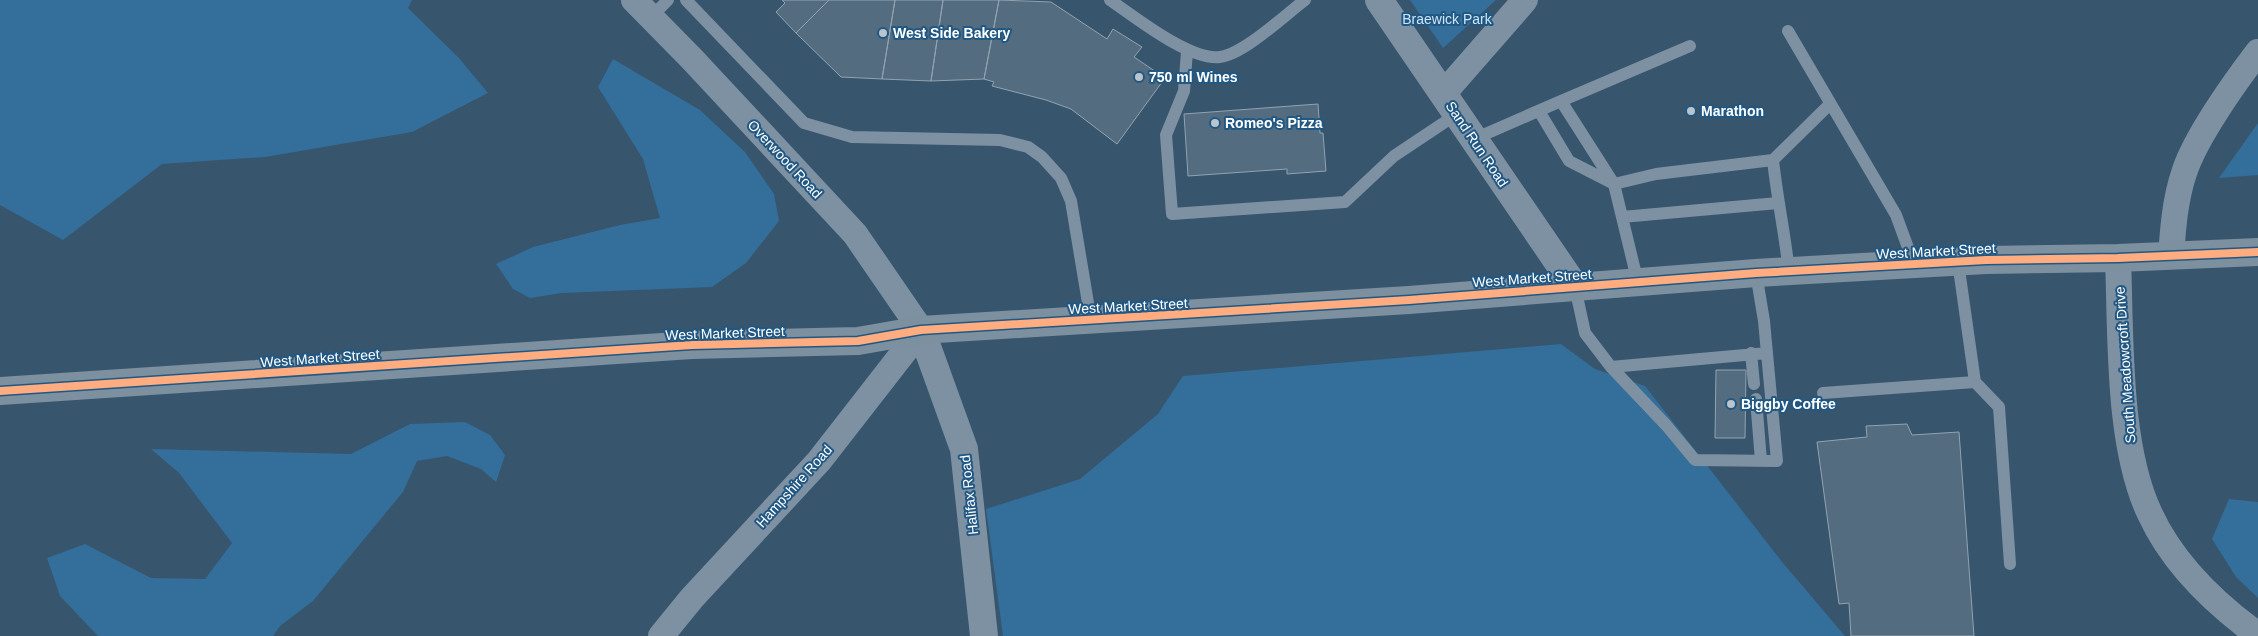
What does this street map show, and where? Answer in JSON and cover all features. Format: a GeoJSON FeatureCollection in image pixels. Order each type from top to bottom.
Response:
{"type":"FeatureCollection","features":[{"type":"Feature","properties":{"kind":"main road","name":"West Market Street"},"geometry":{"type":"LineString","coordinates":[[0,391],[692,346],[858,341],[922,330],[1638,283],[1756,273],[1958,262],[2258,252]]}},
{"type":"Feature","properties":{"kind":"street","name":"Sand Run Road"},"geometry":{"type":"LineString","coordinates":[[1379,0],[1575,287]]}},
{"type":"Feature","properties":{"kind":"street"},"geometry":{"type":"LineString","coordinates":[[1450,104],[1525,0]]}},
{"type":"Feature","properties":{"kind":"street","name":"Overwood Road"},"geometry":{"type":"LineString","coordinates":[[651,6],[855,234],[922,330]]}},
{"type":"Feature","properties":{"kind":"street"},"geometry":{"type":"LineString","coordinates":[[2171,256],[2175,210],[2184,172],[2196,147],[2241,74],[2258,52]]}},
{"type":"Feature","properties":{"kind":"street","name":"South Meadowcroft Drive"},"geometry":{"type":"LineString","coordinates":[[2118,258],[2123,385],[2132,462],[2140,489],[2162,537],[2193,579],[2232,616],[2258,635]]}},
{"type":"Feature","properties":{"kind":"street","name":"Hampshire Road"},"geometry":{"type":"LineString","coordinates":[[661,636],[692,598],[818,461],[922,330]]}},
{"type":"Feature","properties":{"kind":"street","name":"Halifax Road"},"geometry":{"type":"LineString","coordinates":[[922,330],[964,449],[984,636]]}},
{"type":"Feature","properties":{"kind":"lane"},"geometry":{"type":"LineString","coordinates":[[686,0],[804,123],[852,137],[1000,140],[1028,147],[1042,156],[1061,178],[1071,201],[1091,320]]}},
{"type":"Feature","properties":{"kind":"lane"},"geometry":{"type":"LineString","coordinates":[[1110,0],[1187,51],[1220,57],[1245,47],[1298,2]]}},
{"type":"Feature","properties":{"kind":"lane"},"geometry":{"type":"LineString","coordinates":[[1788,31],[1896,215],[1914,264]]}},
{"type":"Feature","properties":{"kind":"lane"},"geometry":{"type":"LineString","coordinates":[[1474,139],[1690,46]]}},
{"type":"Feature","properties":{"kind":"lane"},"geometry":{"type":"LineString","coordinates":[[1187,51],[1184,91],[1166,135],[1172,214],[1345,202],[1450,104]]}},
{"type":"Feature","properties":{"kind":"lane"},"geometry":{"type":"LineString","coordinates":[[1561,101],[1614,184],[1638,283]]}},
{"type":"Feature","properties":{"kind":"lane"},"geometry":{"type":"LineString","coordinates":[[1539,111],[1569,161],[1614,184],[1656,174],[1773,160],[1830,104]]}},
{"type":"Feature","properties":{"kind":"lane"},"geometry":{"type":"LineString","coordinates":[[1773,160],[1778,203],[1784,222],[1789,272]]}},
{"type":"Feature","properties":{"kind":"lane"},"geometry":{"type":"LineString","coordinates":[[1622,217],[1778,203]]}},
{"type":"Feature","properties":{"kind":"lane"},"geometry":{"type":"LineString","coordinates":[[1958,262],[1975,382],[1999,407],[2010,564]]}},
{"type":"Feature","properties":{"kind":"lane"},"geometry":{"type":"LineString","coordinates":[[1575,287],[1585,333],[1611,367],[1666,425],[1695,460],[1777,461],[1756,273]]}},
{"type":"Feature","properties":{"kind":"lane"},"geometry":{"type":"LineString","coordinates":[[1751,353],[1754,384]]}},
{"type":"Feature","properties":{"kind":"lane"},"geometry":{"type":"LineString","coordinates":[[1611,367],[1766,353]]}},
{"type":"Feature","properties":{"kind":"lane"},"geometry":{"type":"LineString","coordinates":[[1823,393],[1975,382]]}},
{"type":"Feature","properties":{"kind":"lane"},"geometry":{"type":"LineString","coordinates":[[1756,399],[1760,461]]}},
{"type":"Feature","properties":{"kind":"green space"},"geometry":{"type":"Polygon","coordinates":[[[0,0],[412,0],[408,8],[459,58],[488,93],[412,132],[265,157],[162,164],[63,240],[0,205],[0,0]]]}},
{"type":"Feature","properties":{"kind":"green space","name":"Braewick Park"},"geometry":{"type":"Polygon","coordinates":[[[1410,0],[1496,0],[1443,48],[1410,0]]]}},
{"type":"Feature","properties":{"kind":"green space"},"geometry":{"type":"Polygon","coordinates":[[[613,59],[700,110],[745,152],[774,194],[779,221],[746,263],[712,287],[562,293],[530,298],[513,289],[496,264],[533,247],[620,225],[660,218],[643,159],[598,87],[613,59]]]}},
{"type":"Feature","properties":{"kind":"green space"},"geometry":{"type":"Polygon","coordinates":[[[2258,123],[2258,175],[2219,178],[2258,123]]]}},
{"type":"Feature","properties":{"kind":"green space"},"geometry":{"type":"Polygon","coordinates":[[[1561,344],[1595,369],[1645,386],[1783,563],[1845,636],[1003,636],[986,509],[1080,479],[1158,414],[1183,376],[1561,344]]]}},
{"type":"Feature","properties":{"kind":"green space"},"geometry":{"type":"Polygon","coordinates":[[[465,422],[490,435],[505,455],[496,482],[481,469],[447,456],[417,461],[403,492],[313,601],[280,626],[273,636],[98,636],[60,596],[47,558],[85,544],[151,578],[205,579],[232,543],[179,473],[151,449],[351,454],[410,424],[465,422]]]}},
{"type":"Feature","properties":{"kind":"green space"},"geometry":{"type":"Polygon","coordinates":[[[2229,499],[2258,502],[2258,598],[2236,577],[2212,539],[2229,499]]]}},
{"type":"Feature","properties":{"kind":"building"},"geometry":{"type":"Polygon","coordinates":[[[782,0],[829,0],[796,33],[776,12],[785,3],[782,0]]]}},
{"type":"Feature","properties":{"kind":"building"},"geometry":{"type":"Polygon","coordinates":[[[829,0],[895,0],[882,79],[841,77],[796,33],[829,0]]]}},
{"type":"Feature","properties":{"kind":"building"},"geometry":{"type":"Polygon","coordinates":[[[895,0],[943,0],[931,81],[882,79],[895,0]]]}},
{"type":"Feature","properties":{"kind":"building"},"geometry":{"type":"Polygon","coordinates":[[[943,0],[999,0],[984,79],[931,81],[943,0]]]}},
{"type":"Feature","properties":{"kind":"building"},"geometry":{"type":"Polygon","coordinates":[[[999,0],[1051,2],[1107,39],[1113,29],[1142,47],[1134,57],[1165,78],[1117,144],[1071,109],[1046,100],[992,86],[994,82],[984,79],[999,0]]]}},
{"type":"Feature","properties":{"kind":"building"},"geometry":{"type":"Polygon","coordinates":[[[1318,104],[1320,133],[1323,133],[1326,171],[1287,174],[1287,169],[1188,176],[1184,114],[1318,104]]]}},
{"type":"Feature","properties":{"kind":"building","name":"Biggby Coffee"},"geometry":{"type":"Polygon","coordinates":[[[1716,370],[1746,370],[1745,438],[1715,438],[1716,370]]]}},
{"type":"Feature","properties":{"kind":"building"},"geometry":{"type":"Polygon","coordinates":[[[1907,424],[1912,435],[1959,432],[1974,636],[1851,636],[1849,603],[1839,604],[1817,442],[1867,437],[1866,426],[1907,424]]]}},
{"type":"Feature","properties":{"kind":"cycle path"},"geometry":{"type":"LineString","coordinates":[[0,391],[692,345],[858,341],[921,330],[1409,300],[1756,273],[1986,260],[2118,258],[2258,252]]}},
{"type":"Feature","properties":{"kind":"place","name":"West Side Bakery"},"geometry":{"type":"Point","coordinates":[883,33]}},
{"type":"Feature","properties":{"kind":"place","name":"750 ml Wines"},"geometry":{"type":"Point","coordinates":[1139,77]}},
{"type":"Feature","properties":{"kind":"place","name":"Marathon"},"geometry":{"type":"Point","coordinates":[1691,111]}},
{"type":"Feature","properties":{"kind":"place","name":"Romeo's Pizza"},"geometry":{"type":"Point","coordinates":[1215,123]}},
{"type":"Feature","properties":{"kind":"place","name":"Biggby Coffee"},"geometry":{"type":"Point","coordinates":[1731,404]}}]}
